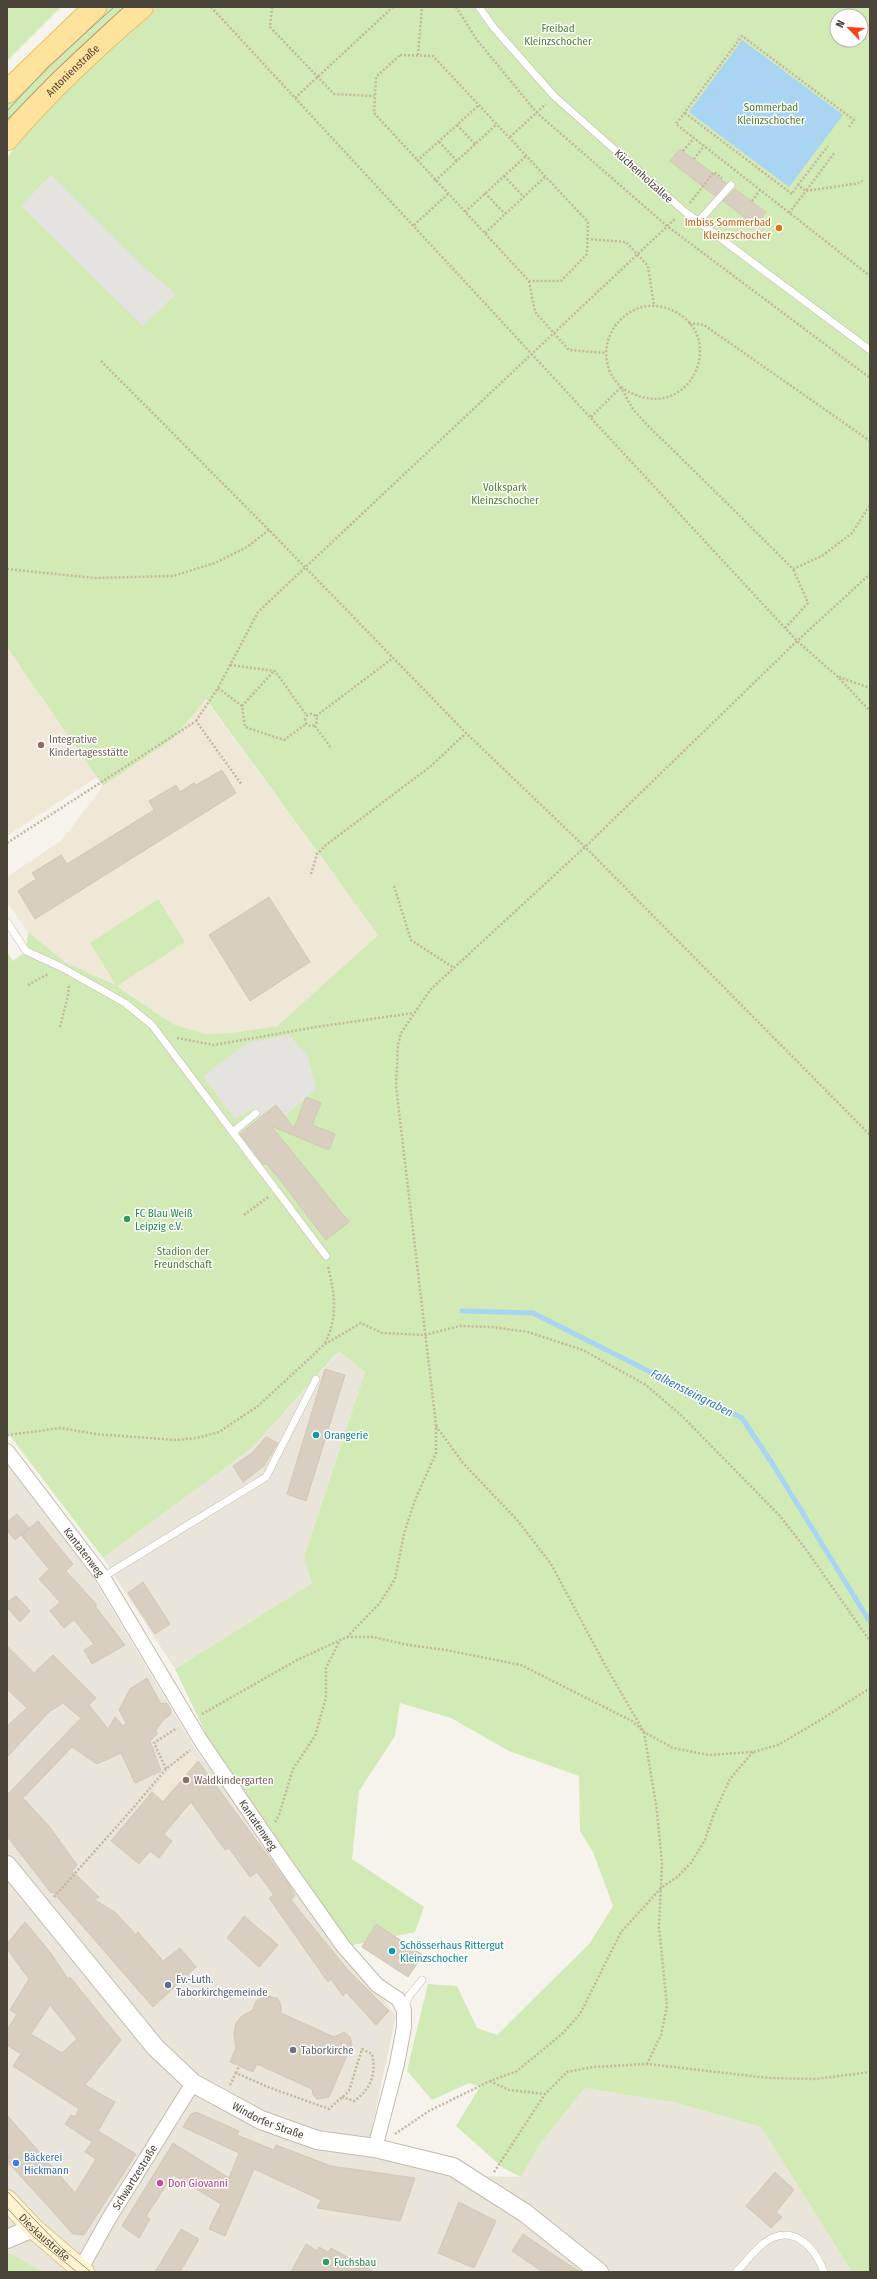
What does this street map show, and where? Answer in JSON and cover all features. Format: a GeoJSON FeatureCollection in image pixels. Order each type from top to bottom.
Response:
{"type":"FeatureCollection","features":[{"type":"Feature","properties":{"kind":"main road"},"geometry":{"type":"LineString","coordinates":[[7,92],[95,7]]}},
{"type":"Feature","properties":{"kind":"main road","name":"Antonienstraße"},"geometry":{"type":"LineString","coordinates":[[7,139],[60,82],[107,36],[142,7]]}},
{"type":"Feature","properties":{"kind":"main road","name":"Dieskaustraße"},"geometry":{"type":"LineString","coordinates":[[9,2206],[81,2271]]}},
{"type":"Feature","properties":{"kind":"street","name":"Kantatenweg"},"geometry":{"type":"LineString","coordinates":[[7,1451],[104,1577],[201,1741],[343,1946],[377,1985],[398,1999],[404,2010]]}},
{"type":"Feature","properties":{"kind":"street","name":"Windorfer Straße"},"geometry":{"type":"LineString","coordinates":[[7,1865],[154,2047],[193,2083],[261,2120],[317,2140],[375,2148],[453,2167],[525,2213],[599,2272]]}},
{"type":"Feature","properties":{"kind":"street"},"geometry":{"type":"LineString","coordinates":[[375,2148],[404,2027],[404,2010]]}},
{"type":"Feature","properties":{"kind":"street","name":"Schwartzestraße"},"geometry":{"type":"LineString","coordinates":[[81,2271],[108,2220],[193,2083]]}},
{"type":"Feature","properties":{"kind":"street"},"geometry":{"type":"LineString","coordinates":[[7,2239],[33,2228]]}},
{"type":"Feature","properties":{"kind":"lane","name":"Küchenholzallee"},"geometry":{"type":"LineString","coordinates":[[479,7],[494,28],[554,96],[684,211],[698,223],[870,350]]}},
{"type":"Feature","properties":{"kind":"lane"},"geometry":{"type":"LineString","coordinates":[[698,223],[731,185]]}},
{"type":"Feature","properties":{"kind":"lane"},"geometry":{"type":"LineString","coordinates":[[7,922],[26,951],[69,971],[125,1003],[152,1025],[326,1256]]}},
{"type":"Feature","properties":{"kind":"lane"},"geometry":{"type":"LineString","coordinates":[[232,1132],[256,1113]]}},
{"type":"Feature","properties":{"kind":"lane"},"geometry":{"type":"LineString","coordinates":[[104,1577],[266,1477],[316,1379]]}},
{"type":"Feature","properties":{"kind":"lane"},"geometry":{"type":"LineString","coordinates":[[404,2010],[409,1996],[422,1980]]}},
{"type":"Feature","properties":{"kind":"lane"},"geometry":{"type":"LineString","coordinates":[[736,2272],[765,2243],[785,2236],[796,2237],[806,2241],[818,2256],[824,2272]]}},
{"type":"Feature","properties":{"kind":"path"},"geometry":{"type":"LineString","coordinates":[[211,7],[797,641],[838,677],[870,711]]}},
{"type":"Feature","properties":{"kind":"path"},"geometry":{"type":"LineString","coordinates":[[272,7],[270,27],[334,94],[374,96]]}},
{"type":"Feature","properties":{"kind":"path"},"geometry":{"type":"LineString","coordinates":[[295,98],[393,7]]}},
{"type":"Feature","properties":{"kind":"path"},"geometry":{"type":"LineString","coordinates":[[418,55],[422,7]]}},
{"type":"Feature","properties":{"kind":"path"},"geometry":{"type":"LineString","coordinates":[[456,7],[477,40],[537,112],[667,226],[870,378]]}},
{"type":"Feature","properties":{"kind":"path"},"geometry":{"type":"LineString","coordinates":[[849,127],[854,120],[742,36],[676,124],[870,276]]}},
{"type":"Feature","properties":{"kind":"path"},"geometry":{"type":"LineString","coordinates":[[529,281],[561,281],[587,254],[588,222],[433,56],[400,55],[376,78],[374,113],[529,281],[535,312],[569,350],[606,354]]}},
{"type":"Feature","properties":{"kind":"path"},"geometry":{"type":"LineString","coordinates":[[510,137],[554,96]]}},
{"type":"Feature","properties":{"kind":"path"},"geometry":{"type":"LineString","coordinates":[[417,161],[479,105]]}},
{"type":"Feature","properties":{"kind":"path"},"geometry":{"type":"LineString","coordinates":[[685,113],[792,194],[828,146]]}},
{"type":"Feature","properties":{"kind":"path"},"geometry":{"type":"LineString","coordinates":[[435,180],[497,124]]}},
{"type":"Feature","properties":{"kind":"path"},"geometry":{"type":"LineString","coordinates":[[457,125],[475,144]]}},
{"type":"Feature","properties":{"kind":"path"},"geometry":{"type":"LineString","coordinates":[[683,151],[694,138]]}},
{"type":"Feature","properties":{"kind":"path"},"geometry":{"type":"LineString","coordinates":[[439,142],[457,161]]}},
{"type":"Feature","properties":{"kind":"path"},"geometry":{"type":"LineString","coordinates":[[694,159],[704,146]]}},
{"type":"Feature","properties":{"kind":"path"},"geometry":{"type":"LineString","coordinates":[[789,213],[835,152]]}},
{"type":"Feature","properties":{"kind":"path"},"geometry":{"type":"LineString","coordinates":[[465,212],[527,155]]}},
{"type":"Feature","properties":{"kind":"path"},"geometry":{"type":"LineString","coordinates":[[504,176],[524,197]]}},
{"type":"Feature","properties":{"kind":"path"},"geometry":{"type":"LineString","coordinates":[[485,233],[546,176]]}},
{"type":"Feature","properties":{"kind":"path"},"geometry":{"type":"LineString","coordinates":[[798,185],[806,191],[860,183],[864,179]]}},
{"type":"Feature","properties":{"kind":"path"},"geometry":{"type":"LineString","coordinates":[[7,843],[196,721],[218,688],[258,612],[637,253],[684,211],[703,186]]}},
{"type":"Feature","properties":{"kind":"path"},"geometry":{"type":"LineString","coordinates":[[752,201],[760,190]]}},
{"type":"Feature","properties":{"kind":"path"},"geometry":{"type":"LineString","coordinates":[[485,193],[505,214]]}},
{"type":"Feature","properties":{"kind":"path"},"geometry":{"type":"LineString","coordinates":[[414,225],[448,194]]}},
{"type":"Feature","properties":{"kind":"path"},"geometry":{"type":"LineString","coordinates":[[587,239],[626,242],[648,266],[654,306]]}},
{"type":"Feature","properties":{"kind":"path"},"geometry":{"type":"LineString","coordinates":[[621,387],[634,396],[646,400],[660,400],[671,396],[689,383],[695,374],[700,354],[697,336],[689,323],[671,310],[654,306],[631,311],[618,322],[609,337],[606,354],[610,372],[621,387],[634,410],[793,569],[808,603],[785,628]]}},
{"type":"Feature","properties":{"kind":"path"},"geometry":{"type":"LineString","coordinates":[[689,323],[704,325],[870,441]]}},
{"type":"Feature","properties":{"kind":"path"},"geometry":{"type":"LineString","coordinates":[[101,360],[270,530],[466,733],[585,846],[870,1135]]}},
{"type":"Feature","properties":{"kind":"path"},"geometry":{"type":"LineString","coordinates":[[591,417],[621,387]]}},
{"type":"Feature","properties":{"kind":"path"},"geometry":{"type":"LineString","coordinates":[[793,569],[822,556],[852,533],[870,505]]}},
{"type":"Feature","properties":{"kind":"path"},"geometry":{"type":"LineString","coordinates":[[7,568],[95,578],[173,576],[216,563],[247,547],[270,530]]}},
{"type":"Feature","properties":{"kind":"path"},"geometry":{"type":"LineString","coordinates":[[347,1637],[379,1604],[395,1579],[404,1534],[415,1500],[436,1453],[436,1425],[396,1086],[398,1045],[401,1033],[412,1013],[430,990],[585,846],[797,641],[870,574]]}},
{"type":"Feature","properties":{"kind":"path"},"geometry":{"type":"LineString","coordinates":[[316,716],[393,658]]}},
{"type":"Feature","properties":{"kind":"path"},"geometry":{"type":"LineString","coordinates":[[218,688],[242,706],[245,727],[284,740],[306,724],[307,716],[274,671],[230,665]]}},
{"type":"Feature","properties":{"kind":"path"},"geometry":{"type":"LineString","coordinates":[[242,706],[274,671]]}},
{"type":"Feature","properties":{"kind":"path"},"geometry":{"type":"LineString","coordinates":[[838,677],[870,688]]}},
{"type":"Feature","properties":{"kind":"path"},"geometry":{"type":"LineString","coordinates":[[307,716],[313,714],[316,716]]}},
{"type":"Feature","properties":{"kind":"path"},"geometry":{"type":"LineString","coordinates":[[315,726],[318,720],[316,716]]}},
{"type":"Feature","properties":{"kind":"path"},"geometry":{"type":"LineString","coordinates":[[196,721],[242,785]]}},
{"type":"Feature","properties":{"kind":"path"},"geometry":{"type":"LineString","coordinates":[[306,724],[309,726],[315,726]]}},
{"type":"Feature","properties":{"kind":"path"},"geometry":{"type":"LineString","coordinates":[[315,726],[331,748]]}},
{"type":"Feature","properties":{"kind":"path"},"geometry":{"type":"LineString","coordinates":[[311,874],[317,854],[326,845],[431,766],[466,733]]}},
{"type":"Feature","properties":{"kind":"path"},"geometry":{"type":"LineString","coordinates":[[394,886],[411,940],[455,968]]}},
{"type":"Feature","properties":{"kind":"path"},"geometry":{"type":"LineString","coordinates":[[28,985],[61,967]]}},
{"type":"Feature","properties":{"kind":"path"},"geometry":{"type":"LineString","coordinates":[[60,1027],[68,995],[69,971]]}},
{"type":"Feature","properties":{"kind":"path"},"geometry":{"type":"LineString","coordinates":[[152,1025],[174,1038],[214,1045],[316,1027],[412,1013]]}},
{"type":"Feature","properties":{"kind":"path"},"geometry":{"type":"LineString","coordinates":[[244,1215],[277,1191]]}},
{"type":"Feature","properties":{"kind":"path"},"geometry":{"type":"LineString","coordinates":[[325,1344],[333,1327],[335,1302],[326,1256]]}},
{"type":"Feature","properties":{"kind":"path"},"geometry":{"type":"LineString","coordinates":[[7,1435],[61,1428],[147,1439],[197,1438],[219,1432],[258,1406],[325,1344],[361,1323],[382,1333],[425,1335],[460,1326],[492,1327],[528,1332],[583,1350],[646,1385],[682,1416],[779,1515],[805,1548],[870,1641]]}},
{"type":"Feature","properties":{"kind":"path"},"geometry":{"type":"LineString","coordinates":[[436,1425],[463,1463],[518,1521],[552,1564],[605,1665],[644,1732],[657,1811],[662,1864],[659,1927],[667,2006],[661,2035],[647,2064]]}},
{"type":"Feature","properties":{"kind":"path"},"geometry":{"type":"LineString","coordinates":[[166,1769],[154,1743],[189,1720],[297,1660],[347,1637],[373,1637],[408,1645],[446,1650],[521,1665],[632,1721],[644,1732],[673,1748],[709,1755],[753,1752],[778,1745],[870,1688]]}},
{"type":"Feature","properties":{"kind":"path"},"geometry":{"type":"LineString","coordinates":[[264,1833],[271,1828],[279,1815],[293,1769],[315,1736],[326,1698],[326,1668],[340,1639]]}},
{"type":"Feature","properties":{"kind":"path"},"geometry":{"type":"LineString","coordinates":[[43,1909],[166,1769],[201,1741]]}},
{"type":"Feature","properties":{"kind":"path"},"geometry":{"type":"LineString","coordinates":[[375,2148],[429,2111],[490,2081],[517,2071],[562,2034],[580,2014],[621,1932],[661,1888],[677,1877],[691,1863],[705,1840],[713,1816],[730,1779],[753,1752]]}},
{"type":"Feature","properties":{"kind":"path"},"geometry":{"type":"LineString","coordinates":[[236,2073],[268,2087],[329,2109],[342,2097],[349,2091],[362,2049],[372,2054],[375,2065],[374,2071],[371,2082],[363,2095],[354,2101],[342,2097]]}},
{"type":"Feature","properties":{"kind":"path"},"geometry":{"type":"LineString","coordinates":[[484,2186],[545,2094],[567,2072],[593,2067],[647,2064],[769,2078],[816,2079],[870,2072]]}},
{"type":"Feature","properties":{"kind":"path"},"geometry":{"type":"LineString","coordinates":[[223,2099],[239,2066]]}},
{"type":"Feature","properties":{"kind":"path"},"geometry":{"type":"LineString","coordinates":[[490,2081],[509,2090],[545,2094]]}},
{"type":"Feature","properties":{"kind":"shaded area"},"geometry":{"type":"Polygon","coordinates":[[[51,175],[146,269],[176,294],[143,326],[21,206],[51,175]]]}},
{"type":"Feature","properties":{"kind":"shaded area","name":"Integrative Kindertagesstätte"},"geometry":{"type":"Polygon","coordinates":[[[7,647],[97,777],[7,836],[7,647]]]}},
{"type":"Feature","properties":{"kind":"shaded area"},"geometry":{"type":"Polygon","coordinates":[[[205,699],[378,935],[277,1026],[231,1033],[206,1034],[173,1024],[117,985],[65,962],[28,932],[7,902],[7,877],[62,840],[103,786],[173,739],[205,699]]]}},
{"type":"Feature","properties":{"kind":"shaded area"},"geometry":{"type":"Polygon","coordinates":[[[289,1035],[308,1056],[316,1089],[285,1116],[276,1105],[258,1117],[253,1108],[235,1119],[203,1076],[247,1043],[289,1035]]]}},
{"type":"Feature","properties":{"kind":"shaded area"},"geometry":{"type":"Polygon","coordinates":[[[340,1351],[365,1372],[304,1557],[312,1583],[175,1669],[103,1558],[252,1448],[340,1351]]]}},
{"type":"Feature","properties":{"kind":"shaded area"},"geometry":{"type":"Polygon","coordinates":[[[7,1463],[92,1576],[194,1747],[396,2016],[366,2155],[449,2175],[521,2177],[540,2144],[585,2088],[677,2103],[761,2127],[852,2272],[7,2272],[7,1463]]]}},
{"type":"Feature","properties":{"kind":"shaded area","name":"Waldkindergarten"},"geometry":{"type":"Polygon","coordinates":[[[192,1752],[222,1795],[180,1816],[152,1792],[171,1767],[192,1752]]]}},
{"type":"Feature","properties":{"kind":"green space"},"geometry":{"type":"Polygon","coordinates":[[[7,7],[61,7],[7,61],[7,7]]]}},
{"type":"Feature","properties":{"kind":"green space"},"geometry":{"type":"Polygon","coordinates":[[[106,7],[131,7],[7,128],[7,104],[44,65],[106,7]]]}},
{"type":"Feature","properties":{"kind":"green space","name":"Volkspark Kleinzschocher"},"geometry":{"type":"Polygon","coordinates":[[[157,7],[870,7],[870,2272],[852,2272],[761,2127],[677,2103],[585,2088],[540,2144],[521,2177],[503,2168],[456,2126],[480,2087],[469,2083],[432,2100],[407,2071],[428,1984],[457,1986],[477,2028],[497,2035],[590,1943],[613,1906],[593,1852],[580,1831],[579,1776],[509,1751],[451,1718],[400,1703],[395,1736],[359,1791],[352,1859],[424,1907],[415,1932],[353,1945],[310,1894],[207,1736],[175,1669],[312,1583],[304,1557],[365,1372],[339,1351],[252,1448],[103,1558],[7,1432],[7,952],[13,961],[26,951],[28,932],[65,962],[116,985],[90,943],[158,899],[185,942],[117,986],[173,1024],[206,1034],[231,1033],[277,1026],[378,935],[206,699],[173,739],[103,786],[7,647],[7,158],[58,97],[116,41],[157,7]]]}},
{"type":"Feature","properties":{"kind":"green space"},"geometry":{"type":"Polygon","coordinates":[[[7,2254],[12,2254],[42,2272],[7,2272],[7,2254]]]}},
{"type":"Feature","properties":{"kind":"water"},"geometry":{"type":"Polygon","coordinates":[[[742,40],[843,115],[789,187],[689,112],[742,40]]]}},
{"type":"Feature","properties":{"kind":"building"},"geometry":{"type":"Polygon","coordinates":[[[680,149],[726,183],[715,196],[670,161],[680,149]]]}},
{"type":"Feature","properties":{"kind":"building"},"geometry":{"type":"Polygon","coordinates":[[[735,189],[766,212],[756,226],[723,201],[735,189]]]}},
{"type":"Feature","properties":{"kind":"building"},"geometry":{"type":"Polygon","coordinates":[[[222,770],[236,793],[35,919],[18,891],[36,879],[32,873],[61,855],[67,864],[154,810],[149,801],[176,785],[180,792],[194,783],[196,785],[222,770]]]}},
{"type":"Feature","properties":{"kind":"building"},"geometry":{"type":"Polygon","coordinates":[[[269,897],[310,962],[250,1001],[209,935],[269,897]]]}},
{"type":"Feature","properties":{"kind":"building"},"geometry":{"type":"Polygon","coordinates":[[[306,1097],[321,1103],[312,1125],[335,1134],[329,1150],[271,1126],[349,1222],[326,1240],[277,1176],[266,1163],[264,1165],[240,1134],[276,1105],[294,1128],[306,1097]]]}},
{"type":"Feature","properties":{"kind":"building","name":"Orangerie"},"geometry":{"type":"Polygon","coordinates":[[[325,1369],[345,1375],[306,1501],[287,1494],[325,1369]]]}},
{"type":"Feature","properties":{"kind":"building"},"geometry":{"type":"Polygon","coordinates":[[[266,1437],[278,1443],[264,1466],[243,1482],[233,1466],[252,1453],[266,1437]]]}},
{"type":"Feature","properties":{"kind":"building"},"geometry":{"type":"Polygon","coordinates":[[[17,1514],[29,1528],[15,1540],[7,1530],[7,1522],[17,1514]]]}},
{"type":"Feature","properties":{"kind":"building"},"geometry":{"type":"Polygon","coordinates":[[[38,1521],[73,1564],[66,1571],[97,1605],[95,1606],[125,1645],[92,1664],[84,1650],[94,1644],[74,1620],[64,1628],[50,1611],[60,1602],[39,1579],[49,1569],[21,1535],[38,1521]]]}},
{"type":"Feature","properties":{"kind":"building"},"geometry":{"type":"Polygon","coordinates":[[[143,1582],[170,1624],[155,1634],[128,1593],[143,1582]]]}},
{"type":"Feature","properties":{"kind":"building"},"geometry":{"type":"Polygon","coordinates":[[[16,1596],[30,1611],[20,1622],[7,1607],[7,1602],[16,1596]]]}},
{"type":"Feature","properties":{"kind":"building"},"geometry":{"type":"Polygon","coordinates":[[[7,1646],[34,1673],[53,1655],[96,1698],[89,1705],[108,1729],[115,1717],[123,1726],[126,1723],[119,1710],[130,1689],[147,1678],[161,1704],[167,1703],[171,1710],[170,1715],[164,1719],[156,1730],[157,1734],[150,1741],[161,1771],[135,1783],[121,1753],[97,1764],[72,1747],[23,1798],[49,1826],[77,1865],[72,1871],[99,1897],[95,1900],[116,1913],[136,1935],[138,1932],[163,1961],[180,1948],[196,1967],[153,2007],[53,1892],[51,1893],[7,1836],[7,1795],[81,1718],[63,1703],[49,1712],[7,1757],[7,1726],[27,1708],[7,1689],[7,1646]]]}},
{"type":"Feature","properties":{"kind":"building"},"geometry":{"type":"Polygon","coordinates":[[[198,1761],[289,1885],[295,1895],[291,1900],[348,1970],[389,2011],[376,2025],[346,1992],[343,1996],[331,1979],[328,1982],[269,1898],[274,1895],[257,1872],[250,1877],[229,1848],[225,1850],[191,1802],[164,1834],[172,1841],[159,1858],[150,1851],[139,1864],[111,1841],[152,1792],[163,1802],[198,1761]]]}},
{"type":"Feature","properties":{"kind":"building"},"geometry":{"type":"Polygon","coordinates":[[[244,1916],[278,1945],[259,1967],[227,1938],[244,1916]]]}},
{"type":"Feature","properties":{"kind":"building"},"geometry":{"type":"Polygon","coordinates":[[[25,1922],[50,1952],[68,1979],[70,1977],[121,2040],[85,2085],[115,2102],[98,2131],[136,2154],[84,2235],[73,2234],[7,2161],[7,2115],[75,2193],[96,2159],[85,2152],[92,2142],[65,2124],[71,2115],[75,2117],[79,2109],[13,2066],[21,2054],[7,2045],[7,2030],[17,2014],[10,2010],[29,1979],[7,1949],[7,1944],[25,1922]],[[50,2005],[31,2034],[62,2053],[77,2039],[50,2005]]]}},
{"type":"Feature","properties":{"kind":"building","name":"Schösserhaus Rittergut Kleinzschocher"},"geometry":{"type":"Polygon","coordinates":[[[376,1924],[423,1955],[408,1977],[362,1947],[376,1924]]]}},
{"type":"Feature","properties":{"kind":"building","name":"Taborkirche"},"geometry":{"type":"Polygon","coordinates":[[[265,1996],[277,1998],[281,2005],[281,2013],[334,2037],[344,2032],[350,2037],[352,2044],[329,2097],[317,2099],[313,2095],[312,2089],[257,2064],[253,2072],[230,2062],[236,2048],[234,2033],[236,2023],[242,2016],[253,2010],[256,2001],[265,1996]]]}},
{"type":"Feature","properties":{"kind":"building"},"geometry":{"type":"Polygon","coordinates":[[[196,2112],[239,2131],[237,2135],[274,2150],[276,2145],[331,2166],[415,2178],[400,2221],[317,2208],[321,2200],[254,2169],[225,2236],[209,2229],[221,2204],[173,2175],[146,2216],[150,2219],[139,2238],[122,2226],[173,2143],[229,2178],[239,2153],[183,2127],[191,2114],[196,2112]]]}},
{"type":"Feature","properties":{"kind":"building"},"geometry":{"type":"Polygon","coordinates":[[[775,2172],[794,2190],[776,2212],[782,2217],[771,2228],[746,2206],[775,2172]]]}},
{"type":"Feature","properties":{"kind":"building"},"geometry":{"type":"Polygon","coordinates":[[[459,2202],[496,2221],[474,2268],[438,2253],[459,2202]]]}},
{"type":"Feature","properties":{"kind":"building"},"geometry":{"type":"Polygon","coordinates":[[[181,2229],[199,2239],[180,2272],[155,2272],[181,2229]]]}},
{"type":"Feature","properties":{"kind":"building"},"geometry":{"type":"Polygon","coordinates":[[[523,2234],[580,2272],[543,2272],[512,2251],[523,2234]]]}},
{"type":"Feature","properties":{"kind":"building","name":"Fuchsbau"},"geometry":{"type":"Polygon","coordinates":[[[306,2244],[317,2251],[319,2247],[328,2252],[331,2248],[374,2272],[291,2272],[306,2244]]]}},
{"type":"Feature","properties":{"kind":"waterway","name":"Falkensteingraben"},"geometry":{"type":"LineString","coordinates":[[462,1311],[533,1313],[742,1418],[772,1463],[870,1622]]}},
{"type":"Feature","properties":{"kind":"tram line"},"geometry":{"type":"LineString","coordinates":[[7,111],[47,68],[114,7]]}},
{"type":"Feature","properties":{"kind":"tram line"},"geometry":{"type":"LineString","coordinates":[[7,120],[52,74],[124,7]]}},
{"type":"Feature","properties":{"kind":"tram line"},"geometry":{"type":"LineString","coordinates":[[7,2191],[63,2249],[91,2272]]}},
{"type":"Feature","properties":{"kind":"tram line"},"geometry":{"type":"LineString","coordinates":[[7,2208],[35,2238],[77,2272]]}},
{"type":"Feature","properties":{"kind":"place","name":"Imbiss Sommerbad Kleinzschocher"},"geometry":{"type":"Point","coordinates":[779,228]}},
{"type":"Feature","properties":{"kind":"place","name":"Integrative Kindertagesstätte"},"geometry":{"type":"Point","coordinates":[41,745]}},
{"type":"Feature","properties":{"kind":"place","name":"FC Blau Weiß Leipzig e.V."},"geometry":{"type":"Point","coordinates":[127,1219]}},
{"type":"Feature","properties":{"kind":"place","name":"Orangerie"},"geometry":{"type":"Point","coordinates":[316,1435]}},
{"type":"Feature","properties":{"kind":"place","name":"Waldkindergarten"},"geometry":{"type":"Point","coordinates":[186,1780]}},
{"type":"Feature","properties":{"kind":"place","name":"Schösserhaus Rittergut Kleinzschocher"},"geometry":{"type":"Point","coordinates":[392,1951]}},
{"type":"Feature","properties":{"kind":"place","name":"Ev.-Luth. Taborkirchgemeinde"},"geometry":{"type":"Point","coordinates":[168,1985]}},
{"type":"Feature","properties":{"kind":"place","name":"Taborkirche"},"geometry":{"type":"Point","coordinates":[293,2050]}},
{"type":"Feature","properties":{"kind":"place","name":"Bäckerei Hickmann"},"geometry":{"type":"Point","coordinates":[16,2163]}},
{"type":"Feature","properties":{"kind":"place","name":"Don Giovanni"},"geometry":{"type":"Point","coordinates":[160,2183]}},
{"type":"Feature","properties":{"kind":"place","name":"Fuchsbau"},"geometry":{"type":"Point","coordinates":[326,2262]}},
{"type":"Feature","properties":{"kind":"park label","name":"Freibad Kleinzschocher"},"geometry":{"type":"Point","coordinates":[558,34]}},
{"type":"Feature","properties":{"kind":"park label","name":"Sommerbad Kleinzschocher"},"geometry":{"type":"Point","coordinates":[771,113]}},
{"type":"Feature","properties":{"kind":"park label","name":"Stadion der Freundschaft"},"geometry":{"type":"Point","coordinates":[183,1257]}}]}
